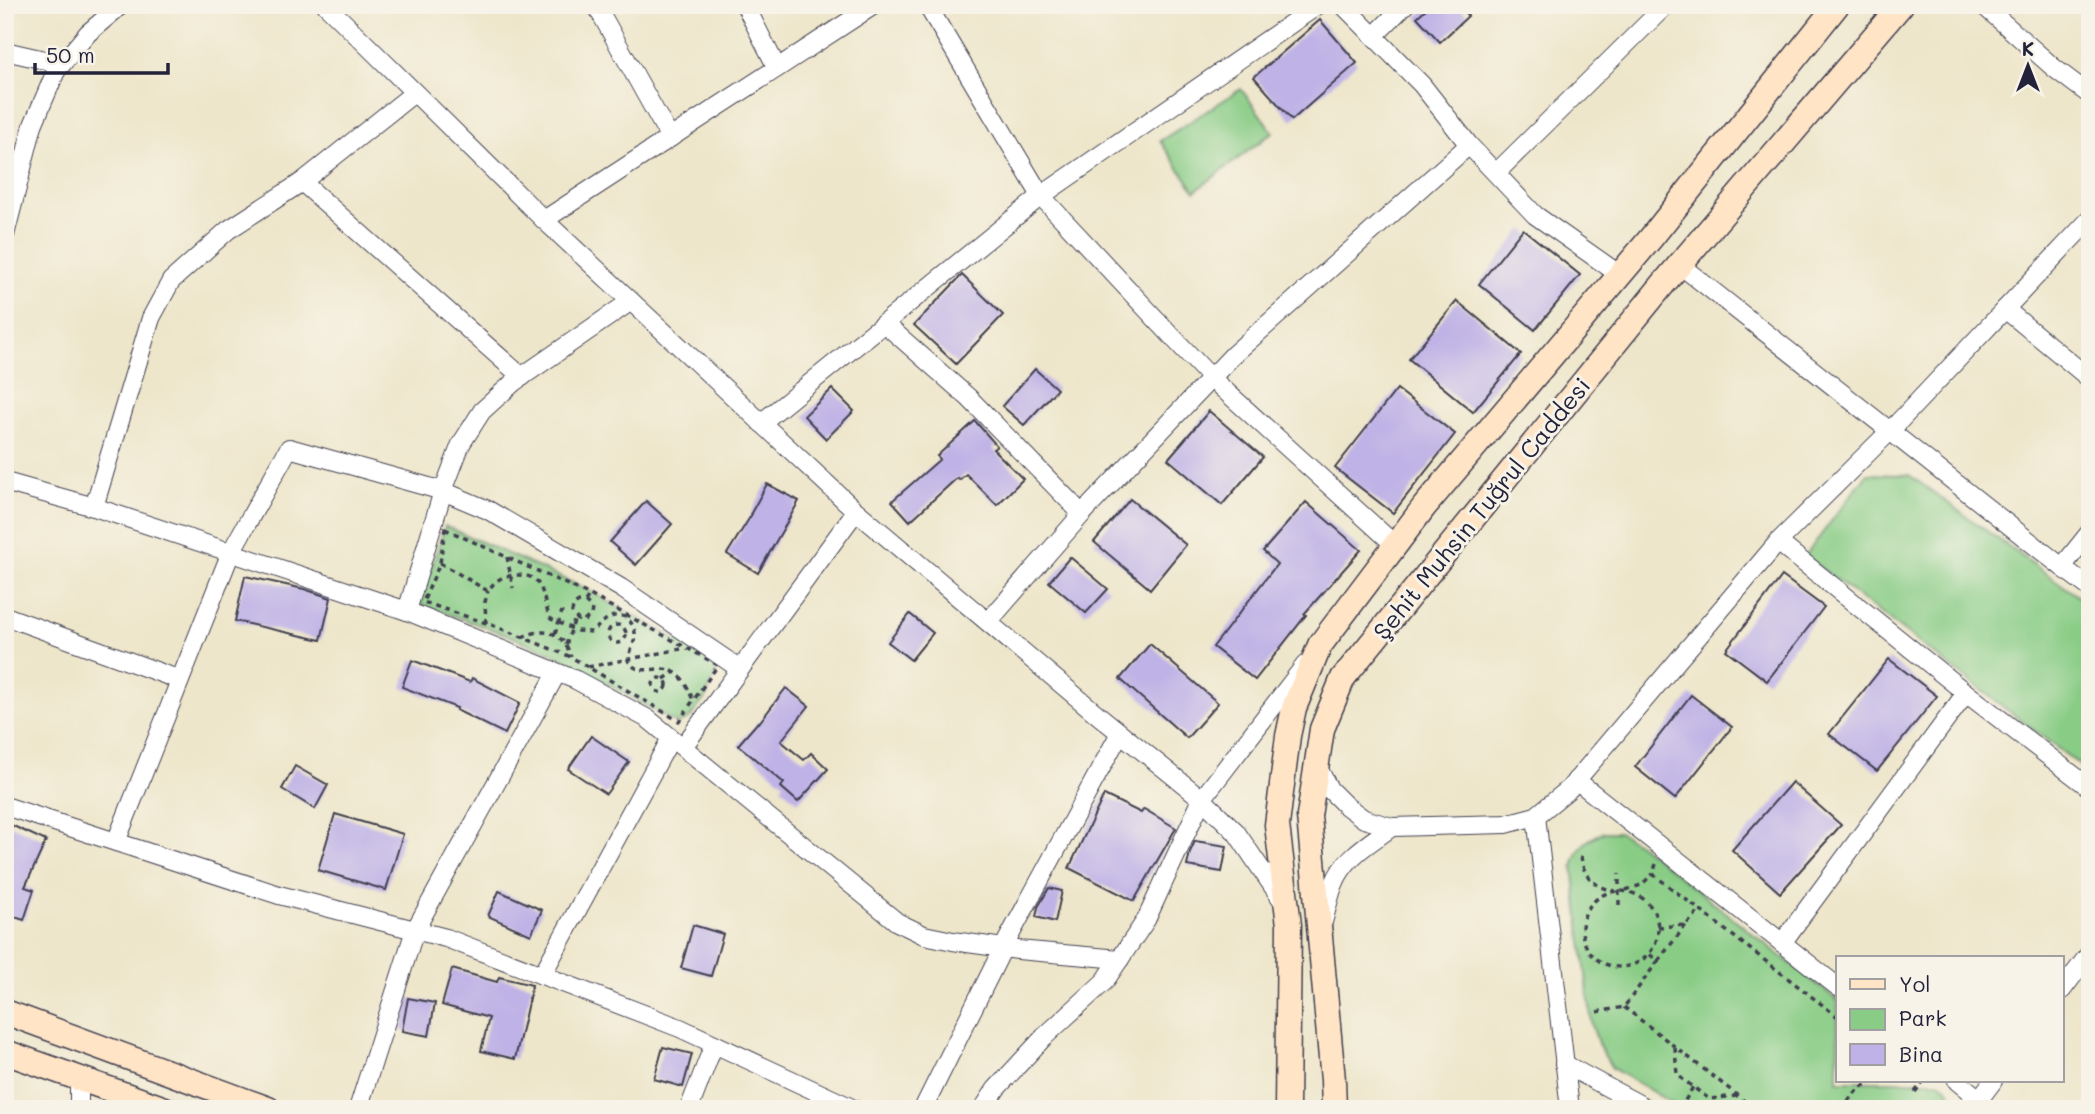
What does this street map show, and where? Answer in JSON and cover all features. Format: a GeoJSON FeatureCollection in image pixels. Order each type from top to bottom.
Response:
{"type":"FeatureCollection","features":[{"type":"Feature","properties":{"kind":"main road","name":"Şehit Muhsin Tuğrul Caddesi"},"geometry":{"type":"LineString","coordinates":[[1287,1109],[1287,908],[1277,825],[1294,708],[1320,645],[1424,507],[1620,275],[1837,5]]}},
{"type":"Feature","properties":{"kind":"main road","name":"Şehit Muhsin Tuğrul Caddesi"},"geometry":{"type":"LineString","coordinates":[[1334,1109],[1334,1080],[1309,816],[1322,729],[1343,678],[1680,265],[1901,5]]}},
{"type":"Feature","properties":{"kind":"main road"},"geometry":{"type":"LineString","coordinates":[[5,1012],[268,1109]]}},
{"type":"Feature","properties":{"kind":"main road"},"geometry":{"type":"LineString","coordinates":[[5,1052],[165,1109]]}},
{"type":"Feature","properties":{"kind":"street"},"geometry":{"type":"LineString","coordinates":[[5,236],[33,125],[56,71],[88,33],[121,5]]}},
{"type":"Feature","properties":{"kind":"street"},"geometry":{"type":"LineString","coordinates":[[326,5],[544,220],[856,511],[1202,799],[1236,832],[1287,908]]}},
{"type":"Feature","properties":{"kind":"street"},"geometry":{"type":"LineString","coordinates":[[596,5],[670,138]]}},
{"type":"Feature","properties":{"kind":"street"},"geometry":{"type":"LineString","coordinates":[[745,5],[777,68]]}},
{"type":"Feature","properties":{"kind":"street"},"geometry":{"type":"LineString","coordinates":[[544,220],[874,5]]}},
{"type":"Feature","properties":{"kind":"street"},"geometry":{"type":"LineString","coordinates":[[927,5],[1041,196],[1210,377],[1395,545]]}},
{"type":"Feature","properties":{"kind":"street"},"geometry":{"type":"LineString","coordinates":[[761,423],[1041,196],[1318,5]]}},
{"type":"Feature","properties":{"kind":"street"},"geometry":{"type":"LineString","coordinates":[[1343,5],[1422,85],[1469,145],[1535,215],[1620,275]]}},
{"type":"Feature","properties":{"kind":"street"},"geometry":{"type":"LineString","coordinates":[[1374,36],[1405,5]]}},
{"type":"Feature","properties":{"kind":"street"},"geometry":{"type":"LineString","coordinates":[[1496,173],[1666,5]]}},
{"type":"Feature","properties":{"kind":"street"},"geometry":{"type":"LineString","coordinates":[[1983,5],[2054,68],[2090,95]]}},
{"type":"Feature","properties":{"kind":"street"},"geometry":{"type":"LineString","coordinates":[[5,51],[62,64]]}},
{"type":"Feature","properties":{"kind":"street"},"geometry":{"type":"LineString","coordinates":[[94,507],[151,317],[171,281],[228,230],[302,182],[414,93]]}},
{"type":"Feature","properties":{"kind":"street"},"geometry":{"type":"LineString","coordinates":[[988,622],[1082,514],[1210,377],[1469,145]]}},
{"type":"Feature","properties":{"kind":"street"},"geometry":{"type":"LineString","coordinates":[[302,182],[522,377]]}},
{"type":"Feature","properties":{"kind":"street"},"geometry":{"type":"LineString","coordinates":[[1317,766],[1329,789],[1345,805],[1364,819],[1392,827],[1506,824],[1536,816],[1569,789],[1778,542],[1890,431],[2090,219]]}},
{"type":"Feature","properties":{"kind":"street"},"geometry":{"type":"LineString","coordinates":[[1680,265],[2090,588]]}},
{"type":"Feature","properties":{"kind":"street"},"geometry":{"type":"LineString","coordinates":[[415,606],[443,491],[461,443],[482,411],[522,377],[631,301]]}},
{"type":"Feature","properties":{"kind":"street"},"geometry":{"type":"LineString","coordinates":[[2006,309],[2090,379]]}},
{"type":"Feature","properties":{"kind":"street"},"geometry":{"type":"LineString","coordinates":[[884,323],[969,398],[1082,514]]}},
{"type":"Feature","properties":{"kind":"street"},"geometry":{"type":"LineString","coordinates":[[116,842],[231,552],[289,448],[443,491],[488,510],[621,588],[740,669]]}},
{"type":"Feature","properties":{"kind":"street"},"geometry":{"type":"LineString","coordinates":[[5,482],[415,606],[576,680],[648,719],[897,922],[925,935],[1003,947],[1120,959]]}},
{"type":"Feature","properties":{"kind":"street"},"geometry":{"type":"LineString","coordinates":[[542,975],[677,743],[740,669],[856,511]]}},
{"type":"Feature","properties":{"kind":"street"},"geometry":{"type":"LineString","coordinates":[[2062,568],[2090,533]]}},
{"type":"Feature","properties":{"kind":"street"},"geometry":{"type":"LineString","coordinates":[[1778,542],[1966,693],[2090,788]]}},
{"type":"Feature","properties":{"kind":"street"},"geometry":{"type":"LineString","coordinates":[[5,616],[180,680]]}},
{"type":"Feature","properties":{"kind":"street"},"geometry":{"type":"LineString","coordinates":[[984,1109],[996,1089],[1044,1037],[1105,981],[1146,920],[1202,799],[1320,645]]}},
{"type":"Feature","properties":{"kind":"street"},"geometry":{"type":"LineString","coordinates":[[358,1109],[415,930],[557,673]]}},
{"type":"Feature","properties":{"kind":"street"},"geometry":{"type":"LineString","coordinates":[[1782,943],[1966,693]]}},
{"type":"Feature","properties":{"kind":"street"},"geometry":{"type":"LineString","coordinates":[[923,1109],[1003,947],[1120,733]]}},
{"type":"Feature","properties":{"kind":"street"},"geometry":{"type":"LineString","coordinates":[[1576,780],[1836,985]]}},
{"type":"Feature","properties":{"kind":"street"},"geometry":{"type":"LineString","coordinates":[[5,806],[279,895],[446,938],[680,1028],[854,1109]]}},
{"type":"Feature","properties":{"kind":"street"},"geometry":{"type":"LineString","coordinates":[[1536,816],[1570,1109]]}},
{"type":"Feature","properties":{"kind":"street"},"geometry":{"type":"LineString","coordinates":[[1320,933],[1334,883],[1344,866],[1356,853],[1392,827]]}},
{"type":"Feature","properties":{"kind":"street"},"geometry":{"type":"LineString","coordinates":[[2064,987],[2090,953]]}},
{"type":"Feature","properties":{"kind":"street"},"geometry":{"type":"LineString","coordinates":[[689,1109],[714,1044]]}},
{"type":"Feature","properties":{"kind":"street"},"geometry":{"type":"LineString","coordinates":[[1564,1064],[1648,1109]]}},
{"type":"Feature","properties":{"kind":"street"},"geometry":{"type":"LineString","coordinates":[[79,1078],[79,1109]]}},
{"type":"Feature","properties":{"kind":"street"},"geometry":{"type":"LineString","coordinates":[[1957,1082],[1975,1104],[1992,1082]]}},
{"type":"Feature","properties":{"kind":"path"},"geometry":{"type":"LineString","coordinates":[[415,606],[440,563],[445,529],[590,594],[718,665],[679,721],[571,657],[566,645],[555,634],[533,632],[522,637]]}},
{"type":"Feature","properties":{"kind":"path"},"geometry":{"type":"LineString","coordinates":[[507,557],[513,588]]}},
{"type":"Feature","properties":{"kind":"path"},"geometry":{"type":"LineString","coordinates":[[440,563],[488,591]]}},
{"type":"Feature","properties":{"kind":"path"},"geometry":{"type":"LineString","coordinates":[[486,623],[485,602],[493,583],[510,575],[532,578],[542,589],[551,619],[572,629],[592,632],[606,618],[612,616],[619,615],[629,620],[636,635],[628,660],[631,666],[637,670],[659,668],[675,672],[682,679],[693,700]]}},
{"type":"Feature","properties":{"kind":"path"},"geometry":{"type":"LineString","coordinates":[[585,602],[590,594]]}},
{"type":"Feature","properties":{"kind":"path"},"geometry":{"type":"LineString","coordinates":[[579,602],[585,602],[592,609],[589,618],[580,621],[572,612],[579,602]]}},
{"type":"Feature","properties":{"kind":"path"},"geometry":{"type":"LineString","coordinates":[[555,634],[562,611]]}},
{"type":"Feature","properties":{"kind":"path"},"geometry":{"type":"LineString","coordinates":[[566,645],[575,618]]}},
{"type":"Feature","properties":{"kind":"path"},"geometry":{"type":"LineString","coordinates":[[622,625],[627,632],[625,638],[618,643],[612,642],[608,636],[609,630],[616,624],[622,625],[629,620]]}},
{"type":"Feature","properties":{"kind":"path"},"geometry":{"type":"LineString","coordinates":[[587,667],[686,648]]}},
{"type":"Feature","properties":{"kind":"path"},"geometry":{"type":"LineString","coordinates":[[658,692],[654,689],[654,682],[675,672]]}},
{"type":"Feature","properties":{"kind":"path"},"geometry":{"type":"LineString","coordinates":[[648,704],[658,692],[663,692],[667,687],[664,679]]}},
{"type":"Feature","properties":{"kind":"path"},"geometry":{"type":"LineString","coordinates":[[1581,856],[1583,869],[1600,888],[1619,891],[1628,892],[1640,897],[1650,905],[1656,917],[1656,943],[1649,954],[1639,962],[1626,967],[1613,967],[1592,956],[1585,946],[1582,922],[1593,901],[1603,894],[1619,891],[1630,890],[1641,885],[1653,874],[1663,849]]}},
{"type":"Feature","properties":{"kind":"path"},"geometry":{"type":"LineString","coordinates":[[1619,874],[1619,905]]}},
{"type":"Feature","properties":{"kind":"path"},"geometry":{"type":"LineString","coordinates":[[1653,874],[1836,1015]]}},
{"type":"Feature","properties":{"kind":"path"},"geometry":{"type":"LineString","coordinates":[[1597,1012],[1623,1007],[1700,910]]}},
{"type":"Feature","properties":{"kind":"path"},"geometry":{"type":"LineString","coordinates":[[1658,927],[1686,925]]}},
{"type":"Feature","properties":{"kind":"path"},"geometry":{"type":"LineString","coordinates":[[1649,954],[1658,961]]}},
{"type":"Feature","properties":{"kind":"path"},"geometry":{"type":"LineString","coordinates":[[1623,1007],[1755,1109]]}},
{"type":"Feature","properties":{"kind":"path"},"geometry":{"type":"LineString","coordinates":[[1675,1048],[1677,1075],[1709,1099],[1738,1096]]}},
{"type":"Feature","properties":{"kind":"path"},"geometry":{"type":"LineString","coordinates":[[1841,1109],[1858,1088],[1871,1082]]}},
{"type":"Feature","properties":{"kind":"path"},"geometry":{"type":"LineString","coordinates":[[1915,1092],[1922,1083],[1919,1082]]}},
{"type":"Feature","properties":{"kind":"path"},"geometry":{"type":"LineString","coordinates":[[1679,1109],[1693,1087]]}},
{"type":"Feature","properties":{"kind":"green space"},"geometry":{"type":"Polygon","coordinates":[[[1241,89],[1273,132],[1195,191],[1160,141],[1241,89]]]}},
{"type":"Feature","properties":{"kind":"green space"},"geometry":{"type":"Polygon","coordinates":[[[1867,474],[1909,475],[2090,605],[2090,773],[1805,556],[1867,474]]]}},
{"type":"Feature","properties":{"kind":"green space"},"geometry":{"type":"Polygon","coordinates":[[[445,526],[582,587],[720,664],[706,697],[689,719],[677,724],[563,658],[420,604],[445,526]]]}},
{"type":"Feature","properties":{"kind":"green space"},"geometry":{"type":"Polygon","coordinates":[[[1604,832],[1618,832],[1639,844],[1836,999],[1836,1082],[1940,1082],[1949,1089],[1955,1109],[1682,1109],[1612,1068],[1599,1046],[1592,1025],[1573,867],[1577,854],[1591,838],[1604,832]]]}},
{"type":"Feature","properties":{"kind":"building"},"geometry":{"type":"Polygon","coordinates":[[[1430,5],[1458,5],[1468,16],[1440,42],[1417,17],[1430,5]]]}},
{"type":"Feature","properties":{"kind":"building"},"geometry":{"type":"Polygon","coordinates":[[[1320,20],[1357,63],[1292,120],[1254,77],[1320,20]]]}},
{"type":"Feature","properties":{"kind":"building"},"geometry":{"type":"Polygon","coordinates":[[[1523,229],[1580,275],[1535,330],[1479,284],[1523,229]]]}},
{"type":"Feature","properties":{"kind":"building"},"geometry":{"type":"Polygon","coordinates":[[[962,275],[1003,315],[956,364],[914,325],[962,275]]]}},
{"type":"Feature","properties":{"kind":"building"},"geometry":{"type":"Polygon","coordinates":[[[1457,301],[1521,354],[1473,412],[1409,359],[1457,301]]]}},
{"type":"Feature","properties":{"kind":"building"},"geometry":{"type":"Polygon","coordinates":[[[1035,369],[1057,389],[1024,425],[1002,406],[1035,369]]]}},
{"type":"Feature","properties":{"kind":"building"},"geometry":{"type":"Polygon","coordinates":[[[832,389],[854,411],[826,439],[804,416],[832,389]]]}},
{"type":"Feature","properties":{"kind":"building"},"geometry":{"type":"Polygon","coordinates":[[[1397,389],[1455,434],[1393,513],[1335,468],[1397,389]]]}},
{"type":"Feature","properties":{"kind":"building"},"geometry":{"type":"Polygon","coordinates":[[[1209,411],[1263,457],[1222,505],[1168,459],[1209,411]]]}},
{"type":"Feature","properties":{"kind":"building"},"geometry":{"type":"Polygon","coordinates":[[[975,421],[997,446],[993,449],[1023,479],[997,505],[966,474],[959,480],[957,478],[910,521],[892,501],[940,459],[937,456],[975,421]]]}},
{"type":"Feature","properties":{"kind":"building"},"geometry":{"type":"Polygon","coordinates":[[[767,484],[799,501],[758,573],[727,554],[767,484]]]}},
{"type":"Feature","properties":{"kind":"building"},"geometry":{"type":"Polygon","coordinates":[[[1130,499],[1186,545],[1150,589],[1094,542],[1130,499]]]}},
{"type":"Feature","properties":{"kind":"building"},"geometry":{"type":"Polygon","coordinates":[[[646,501],[672,524],[636,565],[610,542],[646,501]]]}},
{"type":"Feature","properties":{"kind":"building"},"geometry":{"type":"Polygon","coordinates":[[[1306,502],[1361,550],[1304,614],[1306,615],[1255,680],[1213,647],[1277,564],[1263,551],[1306,502]]]}},
{"type":"Feature","properties":{"kind":"building"},"geometry":{"type":"Polygon","coordinates":[[[1070,557],[1108,589],[1086,613],[1049,582],[1070,557]]]}},
{"type":"Feature","properties":{"kind":"building"},"geometry":{"type":"Polygon","coordinates":[[[245,576],[331,598],[321,640],[235,621],[245,576]]]}},
{"type":"Feature","properties":{"kind":"building"},"geometry":{"type":"Polygon","coordinates":[[[1782,576],[1824,607],[1767,681],[1726,650],[1782,576]]]}},
{"type":"Feature","properties":{"kind":"building"},"geometry":{"type":"Polygon","coordinates":[[[910,614],[933,633],[911,660],[888,642],[910,614]]]}},
{"type":"Feature","properties":{"kind":"building"},"geometry":{"type":"Polygon","coordinates":[[[1150,644],[1218,703],[1187,738],[1120,679],[1150,644]]]}},
{"type":"Feature","properties":{"kind":"building"},"geometry":{"type":"Polygon","coordinates":[[[1889,659],[1937,696],[1877,771],[1829,734],[1889,659]]]}},
{"type":"Feature","properties":{"kind":"building"},"geometry":{"type":"Polygon","coordinates":[[[412,660],[470,682],[472,678],[520,703],[505,734],[456,710],[457,708],[402,687],[412,660]]]}},
{"type":"Feature","properties":{"kind":"building"},"geometry":{"type":"Polygon","coordinates":[[[786,688],[809,706],[781,741],[804,760],[811,753],[828,769],[798,802],[781,787],[784,783],[738,745],[786,688]]]}},
{"type":"Feature","properties":{"kind":"building"},"geometry":{"type":"Polygon","coordinates":[[[1691,695],[1732,727],[1675,799],[1635,767],[1691,695]]]}},
{"type":"Feature","properties":{"kind":"building"},"geometry":{"type":"Polygon","coordinates":[[[591,736],[629,762],[606,794],[568,769],[591,736]]]}},
{"type":"Feature","properties":{"kind":"building"},"geometry":{"type":"Polygon","coordinates":[[[295,766],[328,785],[315,809],[282,789],[295,766]]]}},
{"type":"Feature","properties":{"kind":"building"},"geometry":{"type":"Polygon","coordinates":[[[1792,782],[1841,825],[1780,893],[1732,850],[1792,782]]]}},
{"type":"Feature","properties":{"kind":"building"},"geometry":{"type":"Polygon","coordinates":[[[1104,795],[1141,813],[1144,809],[1176,828],[1134,901],[1069,868],[1104,795]]]}},
{"type":"Feature","properties":{"kind":"building"},"geometry":{"type":"Polygon","coordinates":[[[335,814],[403,834],[386,890],[318,870],[335,814]]]}},
{"type":"Feature","properties":{"kind":"building"},"geometry":{"type":"Polygon","coordinates":[[[9,824],[46,841],[25,887],[34,890],[24,920],[5,914],[5,833],[9,824]]]}},
{"type":"Feature","properties":{"kind":"building"},"geometry":{"type":"Polygon","coordinates":[[[1195,841],[1227,846],[1222,872],[1187,866],[1195,841]]]}},
{"type":"Feature","properties":{"kind":"building"},"geometry":{"type":"Polygon","coordinates":[[[1049,888],[1062,891],[1055,922],[1036,917],[1038,907],[1049,888]]]}},
{"type":"Feature","properties":{"kind":"building"},"geometry":{"type":"Polygon","coordinates":[[[499,891],[542,910],[531,935],[488,916],[499,891]]]}},
{"type":"Feature","properties":{"kind":"building"},"geometry":{"type":"Polygon","coordinates":[[[693,925],[723,934],[711,976],[681,968],[693,925]]]}},
{"type":"Feature","properties":{"kind":"building"},"geometry":{"type":"Polygon","coordinates":[[[452,969],[497,982],[499,977],[532,985],[515,1059],[481,1051],[489,1018],[442,1005],[452,969]]]}},
{"type":"Feature","properties":{"kind":"building"},"geometry":{"type":"Polygon","coordinates":[[[408,998],[435,1003],[429,1036],[402,1031],[408,998]]]}},
{"type":"Feature","properties":{"kind":"building"},"geometry":{"type":"Polygon","coordinates":[[[663,1047],[692,1054],[683,1087],[654,1079],[663,1047]]]}}]}
